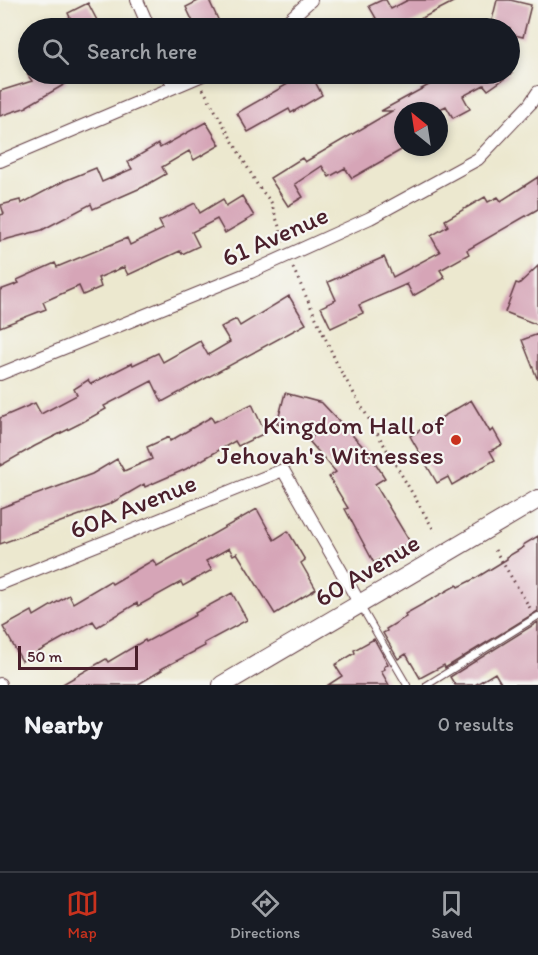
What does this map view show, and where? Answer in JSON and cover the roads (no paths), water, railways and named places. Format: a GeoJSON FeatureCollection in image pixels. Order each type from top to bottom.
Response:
{"type":"FeatureCollection","features":[{"type":"Feature","properties":{"kind":"street"},"geometry":{"type":"LineString","coordinates":[[137,0],[145,18]]}},
{"type":"Feature","properties":{"kind":"street"},"geometry":{"type":"LineString","coordinates":[[291,18],[311,0]]}},
{"type":"Feature","properties":{"kind":"street"},"geometry":{"type":"LineString","coordinates":[[0,161],[181,84]]}},
{"type":"Feature","properties":{"kind":"street","name":"61 Avenue"},"geometry":{"type":"LineString","coordinates":[[0,374],[251,272],[370,218],[478,159],[530,104],[538,92]]}},
{"type":"Feature","properties":{"kind":"street","name":"60A Avenue"},"geometry":{"type":"LineString","coordinates":[[0,584],[283,470],[360,604]]}},
{"type":"Feature","properties":{"kind":"street","name":"60 Avenue"},"geometry":{"type":"LineString","coordinates":[[222,685],[538,499]]}},
{"type":"Feature","properties":{"kind":"lane"},"geometry":{"type":"LineString","coordinates":[[360,604],[407,685]]}},
{"type":"Feature","properties":{"kind":"lane"},"geometry":{"type":"LineString","coordinates":[[427,685],[535,614]]}},
{"type":"Feature","properties":{"kind":"place","name":"Kingdom Hall of Jehovah's Witnesses"},"geometry":{"type":"Point","coordinates":[456,440]}}]}
